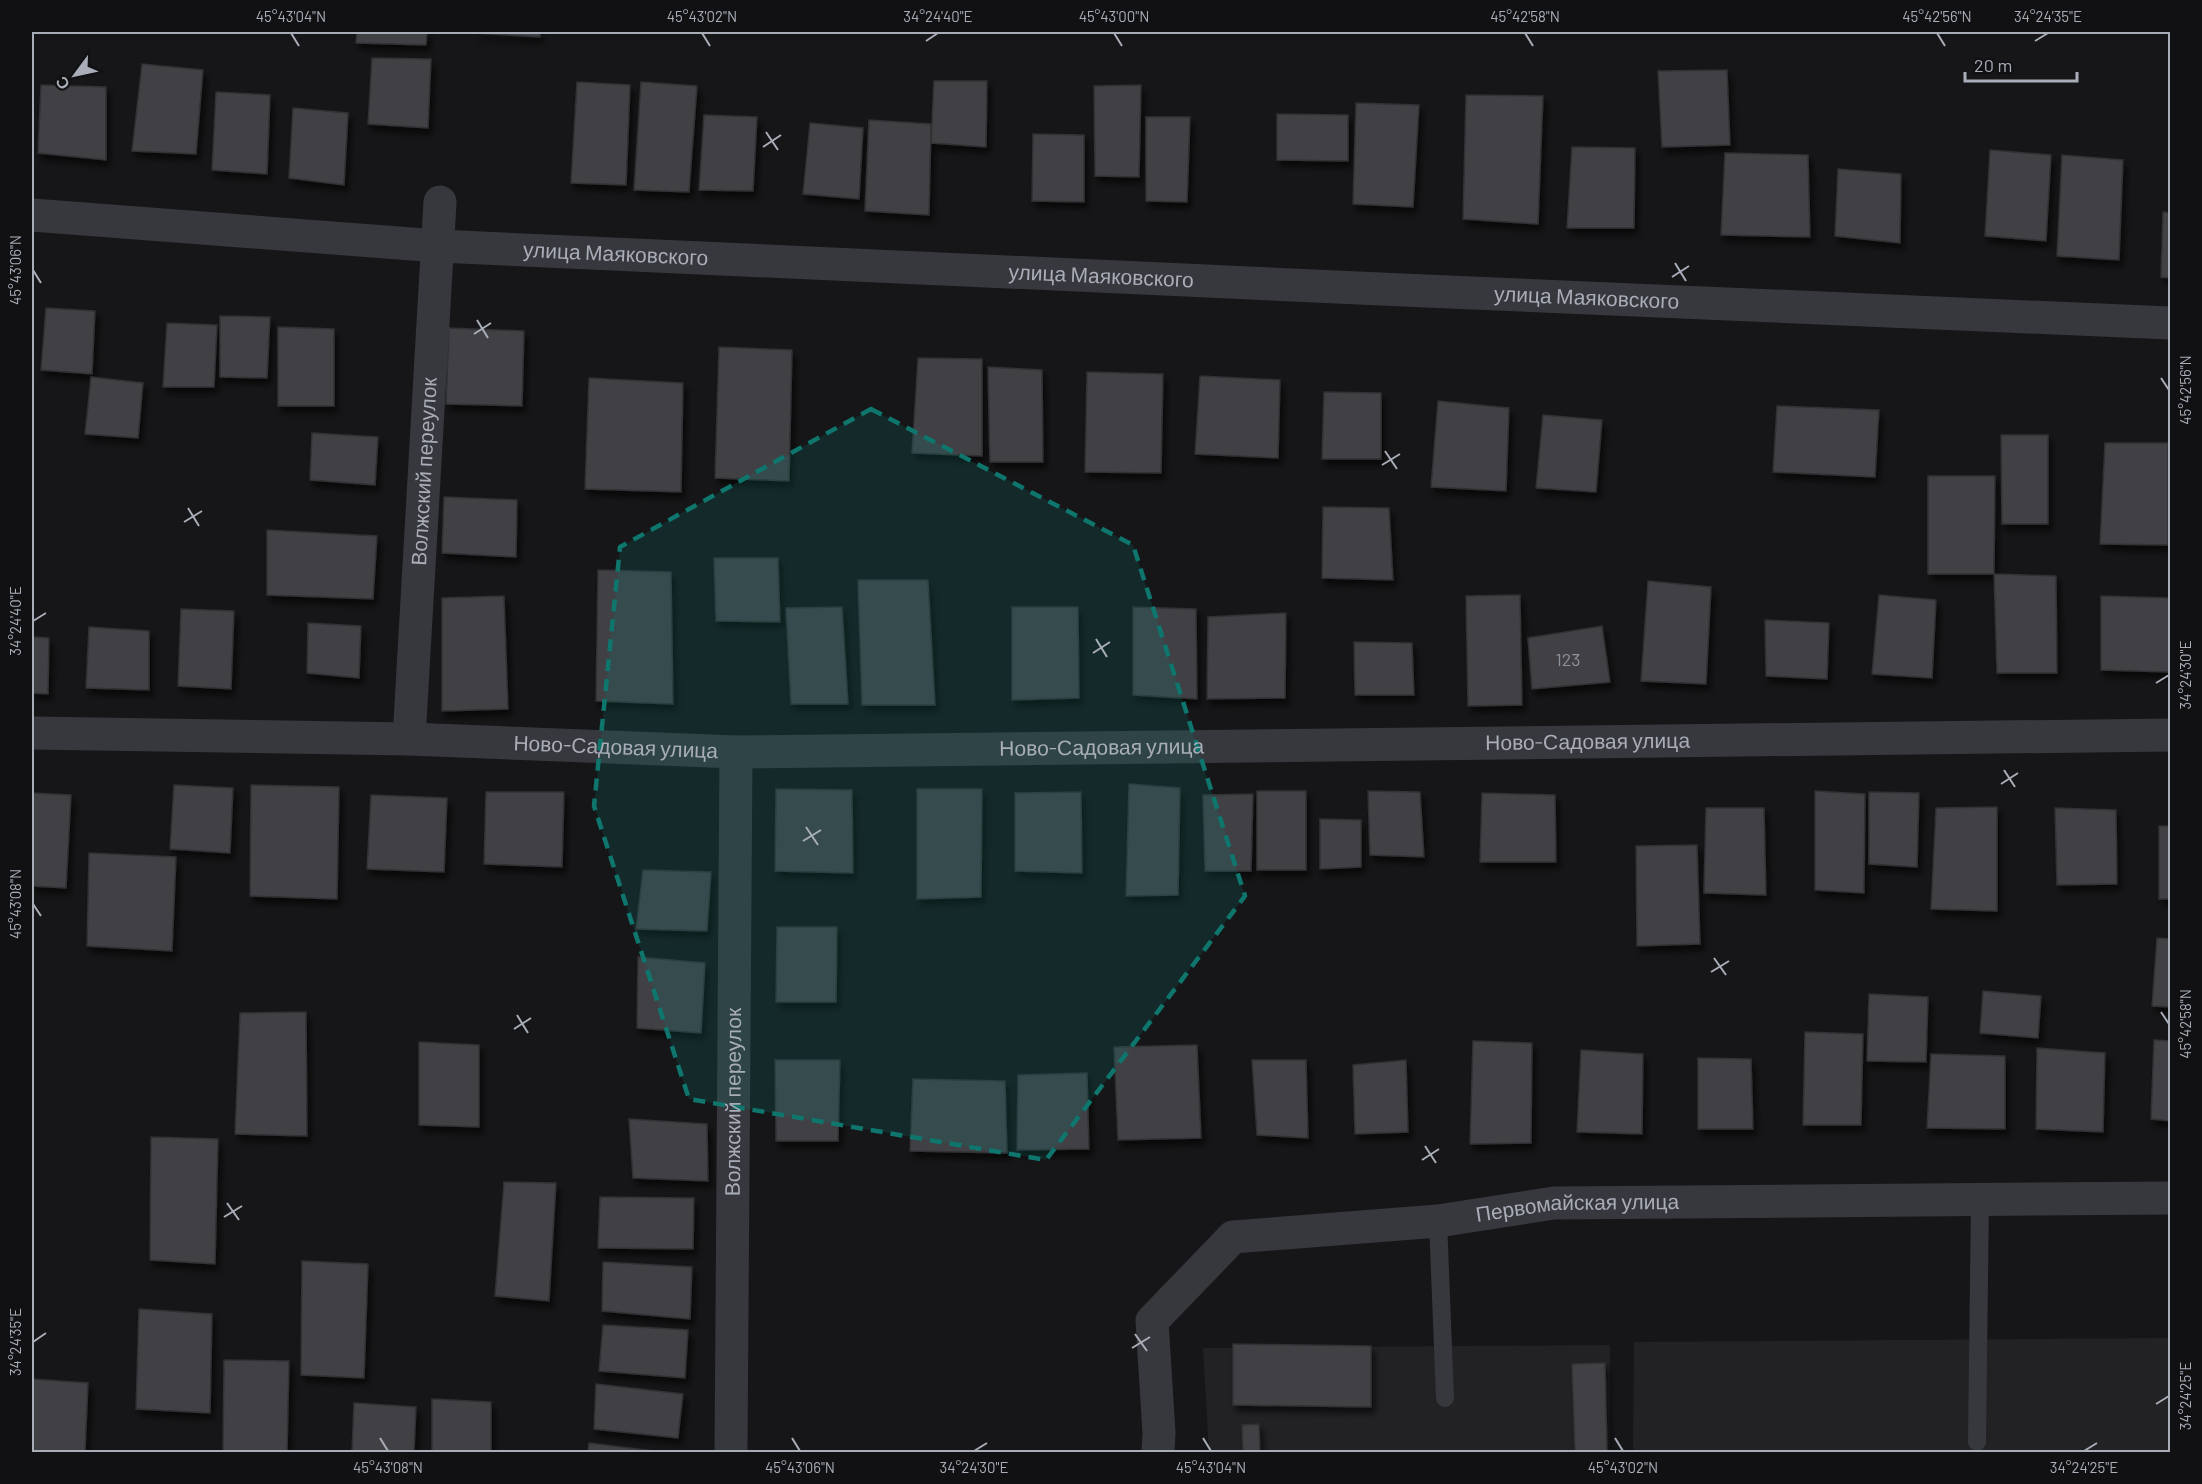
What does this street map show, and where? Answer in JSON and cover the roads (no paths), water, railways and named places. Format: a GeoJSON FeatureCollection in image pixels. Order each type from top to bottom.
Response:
{"type":"FeatureCollection","features":[{"type":"Feature","properties":{"kind":"street","name":"Волжский переулок"},"geometry":{"type":"LineString","coordinates":[[409,739],[440,202]]}},
{"type":"Feature","properties":{"kind":"street","name":"улица Маяковского"},"geometry":{"type":"LineString","coordinates":[[32,215],[438,246],[2170,323]]}},
{"type":"Feature","properties":{"kind":"street","name":"Ново-Садовая улица"},"geometry":{"type":"LineString","coordinates":[[32,733],[409,739],[736,752],[2170,735]]}},
{"type":"Feature","properties":{"kind":"street","name":"Волжский переулок"},"geometry":{"type":"LineString","coordinates":[[731,1452],[736,752]]}},
{"type":"Feature","properties":{"kind":"street","name":"Первомайская улица"},"geometry":{"type":"LineString","coordinates":[[1158,1452],[1159,1433],[1152,1321],[1233,1237],[1438,1221],[1554,1203],[2170,1198]]}},
{"type":"Feature","properties":{"kind":"lane"},"geometry":{"type":"LineString","coordinates":[[1977,1442],[1980,1199]]}},
{"type":"Feature","properties":{"kind":"lane"},"geometry":{"type":"LineString","coordinates":[[1438,1221],[1445,1398]]}}]}
